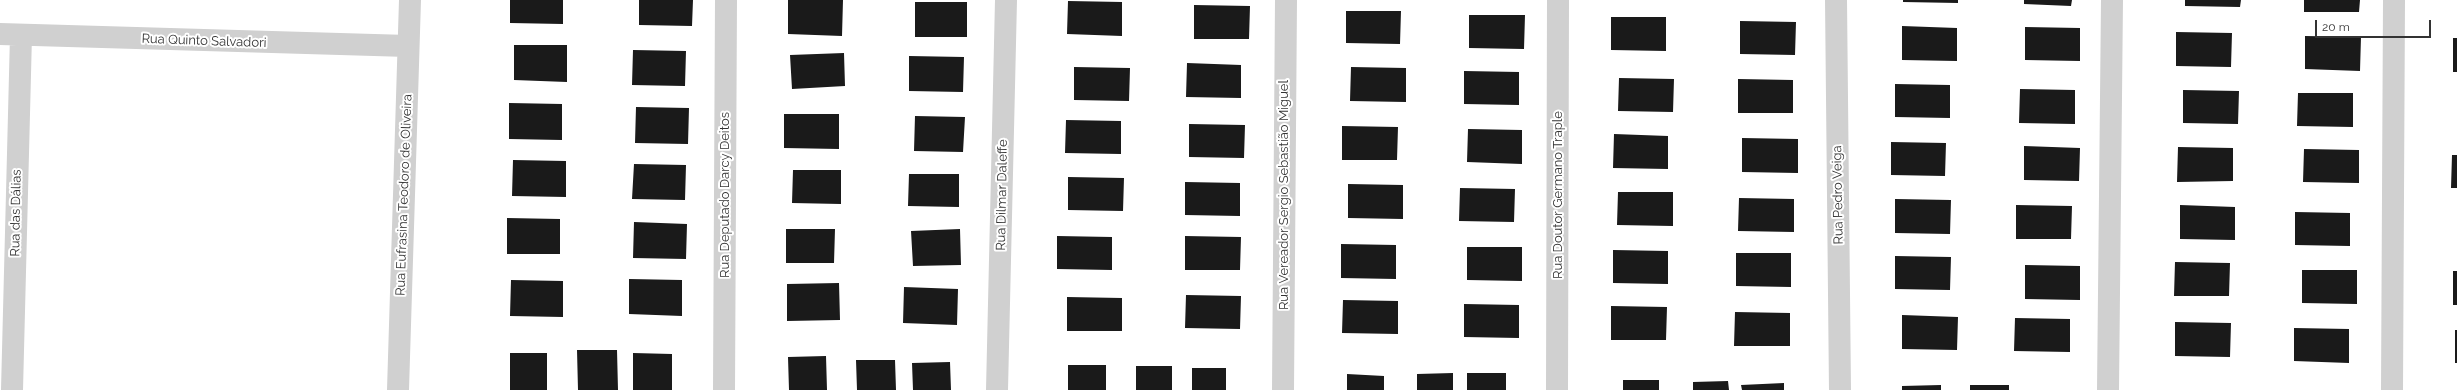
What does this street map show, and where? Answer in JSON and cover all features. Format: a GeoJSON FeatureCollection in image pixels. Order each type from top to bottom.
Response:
{"type":"FeatureCollection","features":[{"type":"Feature","properties":{"kind":"street","name":"Rua Eufrasina Teodoro de Oliveira"},"geometry":{"type":"LineString","coordinates":[[398,390],[410,0]]}},
{"type":"Feature","properties":{"kind":"street","name":"Rua Deputado Darcy Deitos"},"geometry":{"type":"LineString","coordinates":[[724,390],[726,0]]}},
{"type":"Feature","properties":{"kind":"street","name":"Rua Dilmar Daleffe"},"geometry":{"type":"LineString","coordinates":[[997,390],[1006,0]]}},
{"type":"Feature","properties":{"kind":"street","name":"Rua Vereador Sergio Sebastião Miguel"},"geometry":{"type":"LineString","coordinates":[[1283,390],[1286,0]]}},
{"type":"Feature","properties":{"kind":"street","name":"Rua Doutor Germano Traple"},"geometry":{"type":"LineString","coordinates":[[1557,390],[1558,0]]}},
{"type":"Feature","properties":{"kind":"street","name":"Rua Pedro Veiga"},"geometry":{"type":"LineString","coordinates":[[1836,0],[1840,390]]}},
{"type":"Feature","properties":{"kind":"street"},"geometry":{"type":"LineString","coordinates":[[2108,390],[2112,0]]}},
{"type":"Feature","properties":{"kind":"street"},"geometry":{"type":"LineString","coordinates":[[2392,390],[2394,0]]}},
{"type":"Feature","properties":{"kind":"street","name":"Rua Quinto Salvadori"},"geometry":{"type":"LineString","coordinates":[[10,35],[408,46]]}},
{"type":"Feature","properties":{"kind":"street","name":"Rua das Dálias"},"geometry":{"type":"LineString","coordinates":[[10,35],[12,390]]}},
{"type":"Feature","properties":{"kind":"building"},"geometry":{"type":"Polygon","coordinates":[[[510,0],[563,0],[563,24],[510,23],[510,0]]]}},
{"type":"Feature","properties":{"kind":"building"},"geometry":{"type":"Polygon","coordinates":[[[639,0],[693,0],[692,26],[639,25],[639,0]]]}},
{"type":"Feature","properties":{"kind":"building"},"geometry":{"type":"Polygon","coordinates":[[[788,0],[843,0],[842,36],[788,34],[788,0]]]}},
{"type":"Feature","properties":{"kind":"building"},"geometry":{"type":"Polygon","coordinates":[[[1903,0],[1958,0],[1958,3],[1903,2],[1903,0]]]}},
{"type":"Feature","properties":{"kind":"building"},"geometry":{"type":"Polygon","coordinates":[[[2024,0],[2072,0],[2071,6],[2024,4],[2024,0]]]}},
{"type":"Feature","properties":{"kind":"building"},"geometry":{"type":"Polygon","coordinates":[[[2185,0],[2241,0],[2240,7],[2185,6],[2185,0]]]}},
{"type":"Feature","properties":{"kind":"building"},"geometry":{"type":"Polygon","coordinates":[[[2304,0],[2360,0],[2359,12],[2304,12],[2304,0]]]}},
{"type":"Feature","properties":{"kind":"building"},"geometry":{"type":"Polygon","coordinates":[[[1068,1],[1122,2],[1122,36],[1067,34],[1068,1]]]}},
{"type":"Feature","properties":{"kind":"building"},"geometry":{"type":"Polygon","coordinates":[[[915,2],[967,2],[967,37],[915,37],[915,2]]]}},
{"type":"Feature","properties":{"kind":"building"},"geometry":{"type":"Polygon","coordinates":[[[1194,5],[1250,6],[1249,39],[1194,39],[1194,5]]]}},
{"type":"Feature","properties":{"kind":"building"},"geometry":{"type":"Polygon","coordinates":[[[1346,11],[1401,11],[1400,44],[1346,43],[1346,11]]]}},
{"type":"Feature","properties":{"kind":"building"},"geometry":{"type":"Polygon","coordinates":[[[1469,15],[1525,15],[1524,49],[1469,48],[1469,15]]]}},
{"type":"Feature","properties":{"kind":"building"},"geometry":{"type":"Polygon","coordinates":[[[1611,17],[1666,17],[1666,51],[1611,50],[1611,17]]]}},
{"type":"Feature","properties":{"kind":"building"},"geometry":{"type":"Polygon","coordinates":[[[1740,21],[1796,22],[1795,55],[1740,54],[1740,21]]]}},
{"type":"Feature","properties":{"kind":"building"},"geometry":{"type":"Polygon","coordinates":[[[1902,26],[1957,28],[1957,61],[1902,60],[1902,26]]]}},
{"type":"Feature","properties":{"kind":"building"},"geometry":{"type":"Polygon","coordinates":[[[2025,27],[2080,28],[2080,61],[2025,60],[2025,27]]]}},
{"type":"Feature","properties":{"kind":"building"},"geometry":{"type":"Polygon","coordinates":[[[2176,32],[2232,33],[2231,67],[2176,66],[2176,32]]]}},
{"type":"Feature","properties":{"kind":"building"},"geometry":{"type":"Polygon","coordinates":[[[2305,36],[2361,37],[2360,71],[2305,69],[2305,36]]]}},
{"type":"Feature","properties":{"kind":"building"},"geometry":{"type":"Polygon","coordinates":[[[2453,38],[2457,38],[2457,72],[2453,72],[2453,38]]]}},
{"type":"Feature","properties":{"kind":"building"},"geometry":{"type":"Polygon","coordinates":[[[514,45],[567,45],[567,82],[514,80],[514,45]]]}},
{"type":"Feature","properties":{"kind":"building"},"geometry":{"type":"Polygon","coordinates":[[[633,50],[686,51],[685,86],[632,85],[633,50]]]}},
{"type":"Feature","properties":{"kind":"building"},"geometry":{"type":"Polygon","coordinates":[[[844,53],[845,86],[792,89],[790,55],[844,53]]]}},
{"type":"Feature","properties":{"kind":"building"},"geometry":{"type":"Polygon","coordinates":[[[909,56],[964,57],[963,92],[909,91],[909,56]]]}},
{"type":"Feature","properties":{"kind":"building"},"geometry":{"type":"Polygon","coordinates":[[[1187,63],[1241,65],[1241,98],[1186,97],[1187,63]]]}},
{"type":"Feature","properties":{"kind":"building"},"geometry":{"type":"Polygon","coordinates":[[[1074,67],[1130,68],[1129,101],[1074,100],[1074,67]]]}},
{"type":"Feature","properties":{"kind":"building"},"geometry":{"type":"Polygon","coordinates":[[[1351,67],[1406,68],[1406,102],[1350,101],[1351,67]]]}},
{"type":"Feature","properties":{"kind":"building"},"geometry":{"type":"Polygon","coordinates":[[[1464,71],[1519,72],[1519,105],[1464,104],[1464,71]]]}},
{"type":"Feature","properties":{"kind":"building"},"geometry":{"type":"Polygon","coordinates":[[[1619,78],[1674,79],[1673,112],[1618,111],[1619,78]]]}},
{"type":"Feature","properties":{"kind":"building"},"geometry":{"type":"Polygon","coordinates":[[[1738,79],[1793,80],[1793,113],[1738,113],[1738,79]]]}},
{"type":"Feature","properties":{"kind":"building"},"geometry":{"type":"Polygon","coordinates":[[[1895,84],[1950,85],[1950,118],[1895,117],[1895,84]]]}},
{"type":"Feature","properties":{"kind":"building"},"geometry":{"type":"Polygon","coordinates":[[[2020,89],[2075,90],[2075,124],[2019,123],[2020,89]]]}},
{"type":"Feature","properties":{"kind":"building"},"geometry":{"type":"Polygon","coordinates":[[[2183,90],[2239,91],[2238,124],[2183,123],[2183,90]]]}},
{"type":"Feature","properties":{"kind":"building"},"geometry":{"type":"Polygon","coordinates":[[[2298,93],[2353,93],[2353,127],[2297,126],[2298,93]]]}},
{"type":"Feature","properties":{"kind":"building"},"geometry":{"type":"Polygon","coordinates":[[[509,103],[562,104],[562,140],[509,139],[509,103]]]}},
{"type":"Feature","properties":{"kind":"building"},"geometry":{"type":"Polygon","coordinates":[[[636,107],[689,108],[688,144],[635,143],[636,107]]]}},
{"type":"Feature","properties":{"kind":"building"},"geometry":{"type":"Polygon","coordinates":[[[784,114],[839,114],[839,149],[784,148],[784,114]]]}},
{"type":"Feature","properties":{"kind":"building"},"geometry":{"type":"Polygon","coordinates":[[[915,116],[965,117],[963,152],[914,151],[915,116]]]}},
{"type":"Feature","properties":{"kind":"building"},"geometry":{"type":"Polygon","coordinates":[[[1066,120],[1121,121],[1121,154],[1065,153],[1066,120]]]}},
{"type":"Feature","properties":{"kind":"building"},"geometry":{"type":"Polygon","coordinates":[[[1189,124],[1245,125],[1244,158],[1189,157],[1189,124]]]}},
{"type":"Feature","properties":{"kind":"building"},"geometry":{"type":"Polygon","coordinates":[[[1342,126],[1398,127],[1397,160],[1342,160],[1342,126]]]}},
{"type":"Feature","properties":{"kind":"building"},"geometry":{"type":"Polygon","coordinates":[[[1468,129],[1522,130],[1522,164],[1467,162],[1468,129]]]}},
{"type":"Feature","properties":{"kind":"building"},"geometry":{"type":"Polygon","coordinates":[[[1614,134],[1668,136],[1668,169],[1613,168],[1614,134]]]}},
{"type":"Feature","properties":{"kind":"building"},"geometry":{"type":"Polygon","coordinates":[[[1742,138],[1798,139],[1798,173],[1742,172],[1742,138]]]}},
{"type":"Feature","properties":{"kind":"building"},"geometry":{"type":"Polygon","coordinates":[[[1891,142],[1946,143],[1945,176],[1891,175],[1891,142]]]}},
{"type":"Feature","properties":{"kind":"building"},"geometry":{"type":"Polygon","coordinates":[[[2024,146],[2080,148],[2079,181],[2024,180],[2024,146]]]}},
{"type":"Feature","properties":{"kind":"building"},"geometry":{"type":"Polygon","coordinates":[[[2178,147],[2233,148],[2233,181],[2177,182],[2178,147]]]}},
{"type":"Feature","properties":{"kind":"building"},"geometry":{"type":"Polygon","coordinates":[[[2304,149],[2359,150],[2359,183],[2303,182],[2304,149]]]}},
{"type":"Feature","properties":{"kind":"building"},"geometry":{"type":"Polygon","coordinates":[[[2452,155],[2457,155],[2457,188],[2451,188],[2452,155]]]}},
{"type":"Feature","properties":{"kind":"building"},"geometry":{"type":"Polygon","coordinates":[[[513,160],[566,161],[566,197],[512,196],[513,160]]]}},
{"type":"Feature","properties":{"kind":"building"},"geometry":{"type":"Polygon","coordinates":[[[634,164],[686,165],[685,200],[632,199],[634,164]]]}},
{"type":"Feature","properties":{"kind":"building"},"geometry":{"type":"Polygon","coordinates":[[[793,170],[841,170],[841,204],[792,203],[793,170]]]}},
{"type":"Feature","properties":{"kind":"building"},"geometry":{"type":"Polygon","coordinates":[[[909,174],[959,174],[959,207],[908,206],[909,174]]]}},
{"type":"Feature","properties":{"kind":"building"},"geometry":{"type":"Polygon","coordinates":[[[1068,177],[1124,178],[1123,211],[1068,210],[1068,177]]]}},
{"type":"Feature","properties":{"kind":"building"},"geometry":{"type":"Polygon","coordinates":[[[1185,182],[1240,183],[1240,216],[1185,215],[1185,182]]]}},
{"type":"Feature","properties":{"kind":"building"},"geometry":{"type":"Polygon","coordinates":[[[1348,184],[1403,185],[1403,219],[1348,218],[1348,184]]]}},
{"type":"Feature","properties":{"kind":"building"},"geometry":{"type":"Polygon","coordinates":[[[1460,188],[1515,189],[1514,222],[1459,221],[1460,188]]]}},
{"type":"Feature","properties":{"kind":"building"},"geometry":{"type":"Polygon","coordinates":[[[1618,192],[1673,192],[1673,226],[1617,225],[1618,192]]]}},
{"type":"Feature","properties":{"kind":"building"},"geometry":{"type":"Polygon","coordinates":[[[1739,198],[1794,199],[1794,232],[1738,231],[1739,198]]]}},
{"type":"Feature","properties":{"kind":"building"},"geometry":{"type":"Polygon","coordinates":[[[1895,199],[1951,200],[1950,234],[1895,233],[1895,199]]]}},
{"type":"Feature","properties":{"kind":"building"},"geometry":{"type":"Polygon","coordinates":[[[2016,205],[2072,206],[2071,239],[2016,239],[2016,205]]]}},
{"type":"Feature","properties":{"kind":"building"},"geometry":{"type":"Polygon","coordinates":[[[2180,205],[2235,207],[2235,240],[2180,239],[2180,205]]]}},
{"type":"Feature","properties":{"kind":"building"},"geometry":{"type":"Polygon","coordinates":[[[2295,212],[2350,213],[2350,246],[2295,245],[2295,212]]]}},
{"type":"Feature","properties":{"kind":"building"},"geometry":{"type":"Polygon","coordinates":[[[507,218],[560,219],[560,254],[507,254],[507,218]]]}},
{"type":"Feature","properties":{"kind":"building"},"geometry":{"type":"Polygon","coordinates":[[[634,222],[687,224],[686,259],[633,258],[634,222]]]}},
{"type":"Feature","properties":{"kind":"building"},"geometry":{"type":"Polygon","coordinates":[[[786,229],[835,229],[834,263],[786,263],[786,229]]]}},
{"type":"Feature","properties":{"kind":"building"},"geometry":{"type":"Polygon","coordinates":[[[960,229],[961,265],[913,266],[911,231],[960,229]]]}},
{"type":"Feature","properties":{"kind":"building"},"geometry":{"type":"Polygon","coordinates":[[[1057,236],[1112,237],[1112,270],[1057,269],[1057,236]]]}},
{"type":"Feature","properties":{"kind":"building"},"geometry":{"type":"Polygon","coordinates":[[[1185,236],[1241,237],[1240,270],[1185,270],[1185,236]]]}},
{"type":"Feature","properties":{"kind":"building"},"geometry":{"type":"Polygon","coordinates":[[[1341,244],[1396,245],[1396,279],[1341,278],[1341,244]]]}},
{"type":"Feature","properties":{"kind":"building"},"geometry":{"type":"Polygon","coordinates":[[[1467,247],[1522,247],[1522,281],[1467,280],[1467,247]]]}},
{"type":"Feature","properties":{"kind":"building"},"geometry":{"type":"Polygon","coordinates":[[[1613,250],[1668,251],[1668,284],[1613,283],[1613,250]]]}},
{"type":"Feature","properties":{"kind":"building"},"geometry":{"type":"Polygon","coordinates":[[[1736,253],[1791,253],[1791,287],[1736,286],[1736,253]]]}},
{"type":"Feature","properties":{"kind":"building"},"geometry":{"type":"Polygon","coordinates":[[[1895,256],[1951,257],[1950,290],[1895,289],[1895,256]]]}},
{"type":"Feature","properties":{"kind":"building"},"geometry":{"type":"Polygon","coordinates":[[[2175,262],[2230,263],[2229,296],[2174,296],[2175,262]]]}},
{"type":"Feature","properties":{"kind":"building"},"geometry":{"type":"Polygon","coordinates":[[[2025,265],[2080,266],[2080,300],[2025,299],[2025,265]]]}},
{"type":"Feature","properties":{"kind":"building"},"geometry":{"type":"Polygon","coordinates":[[[2302,270],[2357,270],[2357,304],[2302,303],[2302,270]]]}},
{"type":"Feature","properties":{"kind":"building"},"geometry":{"type":"Polygon","coordinates":[[[2453,271],[2457,271],[2457,305],[2453,305],[2453,271]]]}},
{"type":"Feature","properties":{"kind":"building"},"geometry":{"type":"Polygon","coordinates":[[[629,279],[682,280],[682,316],[629,314],[629,279]]]}},
{"type":"Feature","properties":{"kind":"building"},"geometry":{"type":"Polygon","coordinates":[[[511,280],[563,281],[563,317],[510,316],[511,280]]]}},
{"type":"Feature","properties":{"kind":"building"},"geometry":{"type":"Polygon","coordinates":[[[839,283],[840,320],[787,321],[787,284],[839,283]]]}},
{"type":"Feature","properties":{"kind":"building"},"geometry":{"type":"Polygon","coordinates":[[[904,287],[958,289],[957,325],[903,323],[904,287]]]}},
{"type":"Feature","properties":{"kind":"building"},"geometry":{"type":"Polygon","coordinates":[[[1186,295],[1241,296],[1240,329],[1185,328],[1186,295]]]}},
{"type":"Feature","properties":{"kind":"building"},"geometry":{"type":"Polygon","coordinates":[[[1067,297],[1122,298],[1122,331],[1067,331],[1067,297]]]}},
{"type":"Feature","properties":{"kind":"building"},"geometry":{"type":"Polygon","coordinates":[[[1343,300],[1398,301],[1398,334],[1342,333],[1343,300]]]}},
{"type":"Feature","properties":{"kind":"building"},"geometry":{"type":"Polygon","coordinates":[[[1464,304],[1519,305],[1519,338],[1464,337],[1464,304]]]}},
{"type":"Feature","properties":{"kind":"building"},"geometry":{"type":"Polygon","coordinates":[[[1611,306],[1667,307],[1666,340],[1611,340],[1611,306]]]}},
{"type":"Feature","properties":{"kind":"building"},"geometry":{"type":"Polygon","coordinates":[[[1735,312],[1790,313],[1790,346],[1734,346],[1735,312]]]}},
{"type":"Feature","properties":{"kind":"building"},"geometry":{"type":"Polygon","coordinates":[[[1902,315],[1958,317],[1957,350],[1902,349],[1902,315]]]}},
{"type":"Feature","properties":{"kind":"building"},"geometry":{"type":"Polygon","coordinates":[[[2015,318],[2070,319],[2070,352],[2014,351],[2015,318]]]}},
{"type":"Feature","properties":{"kind":"building"},"geometry":{"type":"Polygon","coordinates":[[[2175,322],[2231,323],[2230,357],[2175,356],[2175,322]]]}},
{"type":"Feature","properties":{"kind":"building"},"geometry":{"type":"Polygon","coordinates":[[[2294,328],[2349,329],[2349,363],[2294,361],[2294,328]]]}},
{"type":"Feature","properties":{"kind":"building"},"geometry":{"type":"Polygon","coordinates":[[[2455,330],[2457,330],[2457,363],[2455,363],[2455,330]]]}},
{"type":"Feature","properties":{"kind":"building"},"geometry":{"type":"Polygon","coordinates":[[[577,350],[617,350],[618,390],[578,390],[577,350]]]}},
{"type":"Feature","properties":{"kind":"building"},"geometry":{"type":"Polygon","coordinates":[[[510,353],[547,353],[547,390],[510,390],[510,353]]]}},
{"type":"Feature","properties":{"kind":"building"},"geometry":{"type":"Polygon","coordinates":[[[633,353],[672,354],[672,390],[633,390],[633,353]]]}},
{"type":"Feature","properties":{"kind":"building"},"geometry":{"type":"Polygon","coordinates":[[[826,356],[827,390],[789,390],[788,357],[826,356]]]}},
{"type":"Feature","properties":{"kind":"building"},"geometry":{"type":"Polygon","coordinates":[[[856,360],[895,360],[896,390],[857,390],[856,360]]]}},
{"type":"Feature","properties":{"kind":"building"},"geometry":{"type":"Polygon","coordinates":[[[950,362],[951,390],[913,390],[912,363],[950,362]]]}},
{"type":"Feature","properties":{"kind":"building"},"geometry":{"type":"Polygon","coordinates":[[[1068,365],[1106,365],[1106,390],[1068,390],[1068,365]]]}},
{"type":"Feature","properties":{"kind":"building"},"geometry":{"type":"Polygon","coordinates":[[[1136,366],[1172,366],[1172,390],[1136,390],[1136,366]]]}},
{"type":"Feature","properties":{"kind":"building"},"geometry":{"type":"Polygon","coordinates":[[[1192,368],[1226,368],[1226,390],[1192,390],[1192,368]]]}},
{"type":"Feature","properties":{"kind":"building"},"geometry":{"type":"Polygon","coordinates":[[[1453,373],[1453,390],[1417,390],[1417,374],[1453,373]]]}},
{"type":"Feature","properties":{"kind":"building"},"geometry":{"type":"Polygon","coordinates":[[[1467,373],[1506,373],[1506,390],[1467,390],[1467,373]]]}},
{"type":"Feature","properties":{"kind":"building"},"geometry":{"type":"Polygon","coordinates":[[[1347,374],[1384,376],[1384,390],[1347,390],[1347,374]]]}},
{"type":"Feature","properties":{"kind":"building"},"geometry":{"type":"Polygon","coordinates":[[[1623,380],[1659,380],[1659,390],[1623,390],[1623,380]]]}},
{"type":"Feature","properties":{"kind":"building"},"geometry":{"type":"Polygon","coordinates":[[[1728,381],[1729,390],[1693,390],[1693,382],[1728,381]]]}},
{"type":"Feature","properties":{"kind":"building"},"geometry":{"type":"Polygon","coordinates":[[[1784,383],[1784,390],[1742,390],[1741,385],[1784,383]]]}},
{"type":"Feature","properties":{"kind":"building"},"geometry":{"type":"Polygon","coordinates":[[[1941,385],[1941,390],[1902,390],[1902,386],[1941,385]]]}},
{"type":"Feature","properties":{"kind":"building"},"geometry":{"type":"Polygon","coordinates":[[[1970,385],[2009,385],[2009,390],[1970,390],[1970,385]]]}}]}
